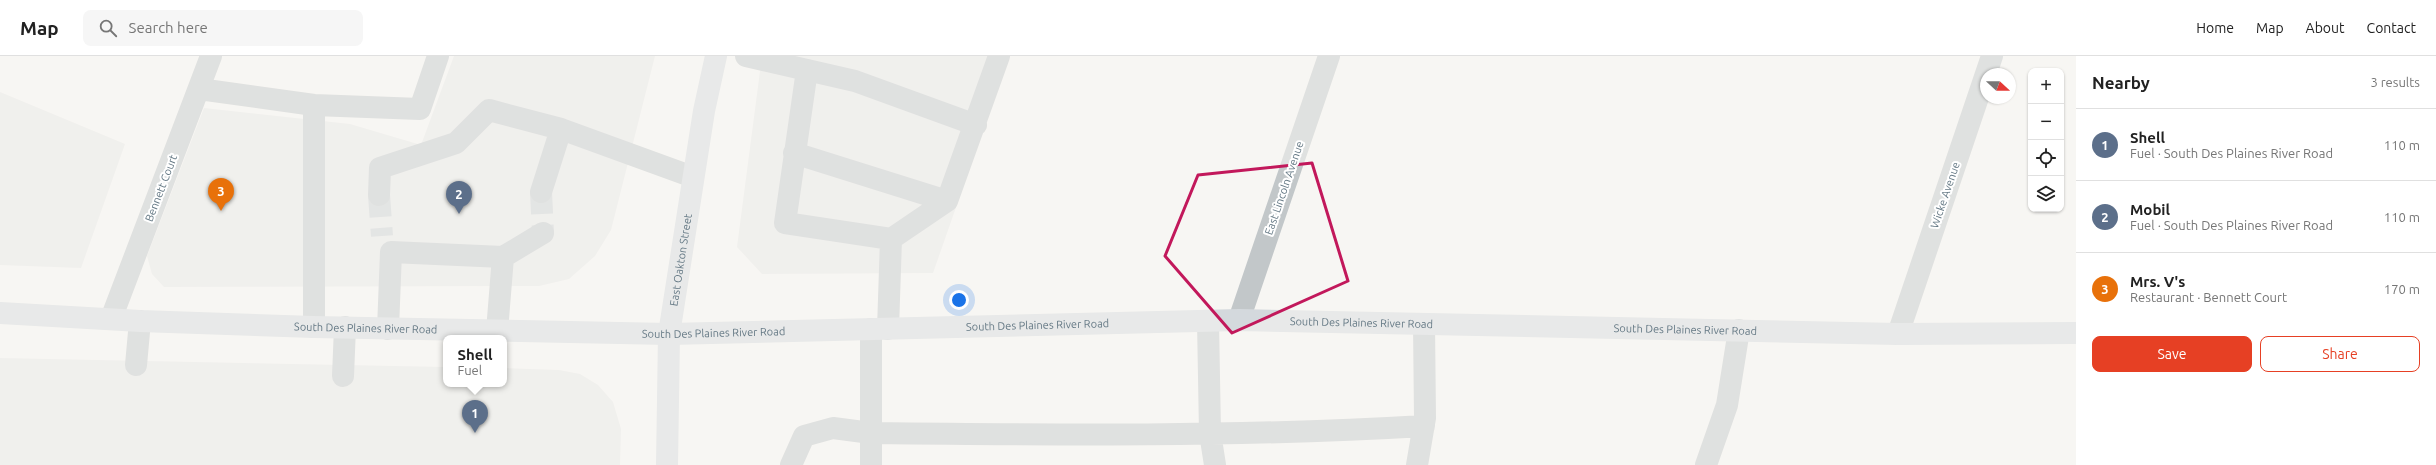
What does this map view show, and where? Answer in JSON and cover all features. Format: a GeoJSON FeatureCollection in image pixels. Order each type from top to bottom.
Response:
{"type":"FeatureCollection","features":[{"type":"Feature","properties":{"kind":"main road","name":"East Oakton Street"},"geometry":{"type":"LineString","coordinates":[[667,465],[669,334],[704,111],[716,56]]}},
{"type":"Feature","properties":{"kind":"main road","name":"South Des Plaines River Road"},"geometry":{"type":"LineString","coordinates":[[0,313],[140,321],[314,327],[669,334],[1239,320],[1898,334],[2076,333]]}},
{"type":"Feature","properties":{"kind":"street","name":"Bennett Court"},"geometry":{"type":"LineString","coordinates":[[111,319],[211,56]]}},
{"type":"Feature","properties":{"kind":"street"},"geometry":{"type":"LineString","coordinates":[[199,89],[314,105],[420,109],[438,56]]}},
{"type":"Feature","properties":{"kind":"street"},"geometry":{"type":"LineString","coordinates":[[746,56],[855,81],[976,125]]}},
{"type":"Feature","properties":{"kind":"street"},"geometry":{"type":"LineString","coordinates":[[807,70],[785,223],[891,239],[947,201],[1000,56]]}},
{"type":"Feature","properties":{"kind":"street","name":"East Lincoln Avenue"},"geometry":{"type":"LineString","coordinates":[[1239,320],[1329,56]]}},
{"type":"Feature","properties":{"kind":"street","name":"Wicke Avenue"},"geometry":{"type":"LineString","coordinates":[[1898,334],[1992,56]]}},
{"type":"Feature","properties":{"kind":"street"},"geometry":{"type":"LineString","coordinates":[[314,105],[314,327]]}},
{"type":"Feature","properties":{"kind":"street"},"geometry":{"type":"LineString","coordinates":[[379,195],[380,168],[456,143],[489,110],[561,129],[693,177]]}},
{"type":"Feature","properties":{"kind":"street"},"geometry":{"type":"LineString","coordinates":[[541,192],[561,129]]}},
{"type":"Feature","properties":{"kind":"street"},"geometry":{"type":"LineString","coordinates":[[794,152],[947,201]]}},
{"type":"Feature","properties":{"kind":"street"},"geometry":{"type":"LineString","coordinates":[[388,329],[386,244],[503,257],[543,233]]}},
{"type":"Feature","properties":{"kind":"street"},"geometry":{"type":"LineString","coordinates":[[871,465],[871,433],[880,329],[891,239]]}},
{"type":"Feature","properties":{"kind":"street"},"geometry":{"type":"LineString","coordinates":[[497,331],[503,257]]}},
{"type":"Feature","properties":{"kind":"street"},"geometry":{"type":"LineString","coordinates":[[136,365],[140,321]]}},
{"type":"Feature","properties":{"kind":"street"},"geometry":{"type":"LineString","coordinates":[[1208,321],[1210,433],[1215,465]]}},
{"type":"Feature","properties":{"kind":"street"},"geometry":{"type":"LineString","coordinates":[[1418,465],[1424,426],[1424,324]]}},
{"type":"Feature","properties":{"kind":"street"},"geometry":{"type":"LineString","coordinates":[[344,376],[345,327]]}},
{"type":"Feature","properties":{"kind":"street"},"geometry":{"type":"LineString","coordinates":[[1706,465],[1727,405],[1739,330]]}},
{"type":"Feature","properties":{"kind":"street"},"geometry":{"type":"LineString","coordinates":[[791,465],[804,436],[833,428],[871,433],[1063,435],[1328,432],[1424,426]]}},
{"type":"Feature","properties":{"kind":"highlighted area"},"geometry":{"type":"Polygon","coordinates":[[[1312,163],[1348,281],[1232,333],[1165,256],[1198,175],[1312,163]]]}},
{"type":"Feature","properties":{"kind":"shaded area"},"geometry":{"type":"Polygon","coordinates":[[[454,56],[655,56],[611,230],[595,256],[569,279],[539,286],[164,287],[152,274],[147,256],[204,108],[350,124],[421,145],[454,56]]]}},
{"type":"Feature","properties":{"kind":"shaded area"},"geometry":{"type":"Polygon","coordinates":[[[762,56],[1009,56],[933,273],[762,274],[737,247],[762,56]]]}},
{"type":"Feature","properties":{"kind":"shaded area"},"geometry":{"type":"Polygon","coordinates":[[[0,92],[125,144],[81,268],[0,265],[0,92]]]}},
{"type":"Feature","properties":{"kind":"shaded area"},"geometry":{"type":"Polygon","coordinates":[[[0,358],[443,367],[443,387],[507,387],[507,368],[559,370],[580,374],[598,385],[613,402],[621,429],[620,465],[0,465],[0,358]]]}},
{"type":"Feature","properties":{"kind":"tunnel"},"geometry":{"type":"LineString","coordinates":[[541,192],[543,233]]}},
{"type":"Feature","properties":{"kind":"tunnel"},"geometry":{"type":"LineString","coordinates":[[379,195],[382,236]]}},
{"type":"Feature","properties":{"kind":"place","name":"Mrs. V's"},"geometry":{"type":"Point","coordinates":[221,211]}},
{"type":"Feature","properties":{"kind":"place","name":"Mobil"},"geometry":{"type":"Point","coordinates":[459,214]}},
{"type":"Feature","properties":{"kind":"place","name":"Shell"},"geometry":{"type":"Point","coordinates":[475,433]}}]}
